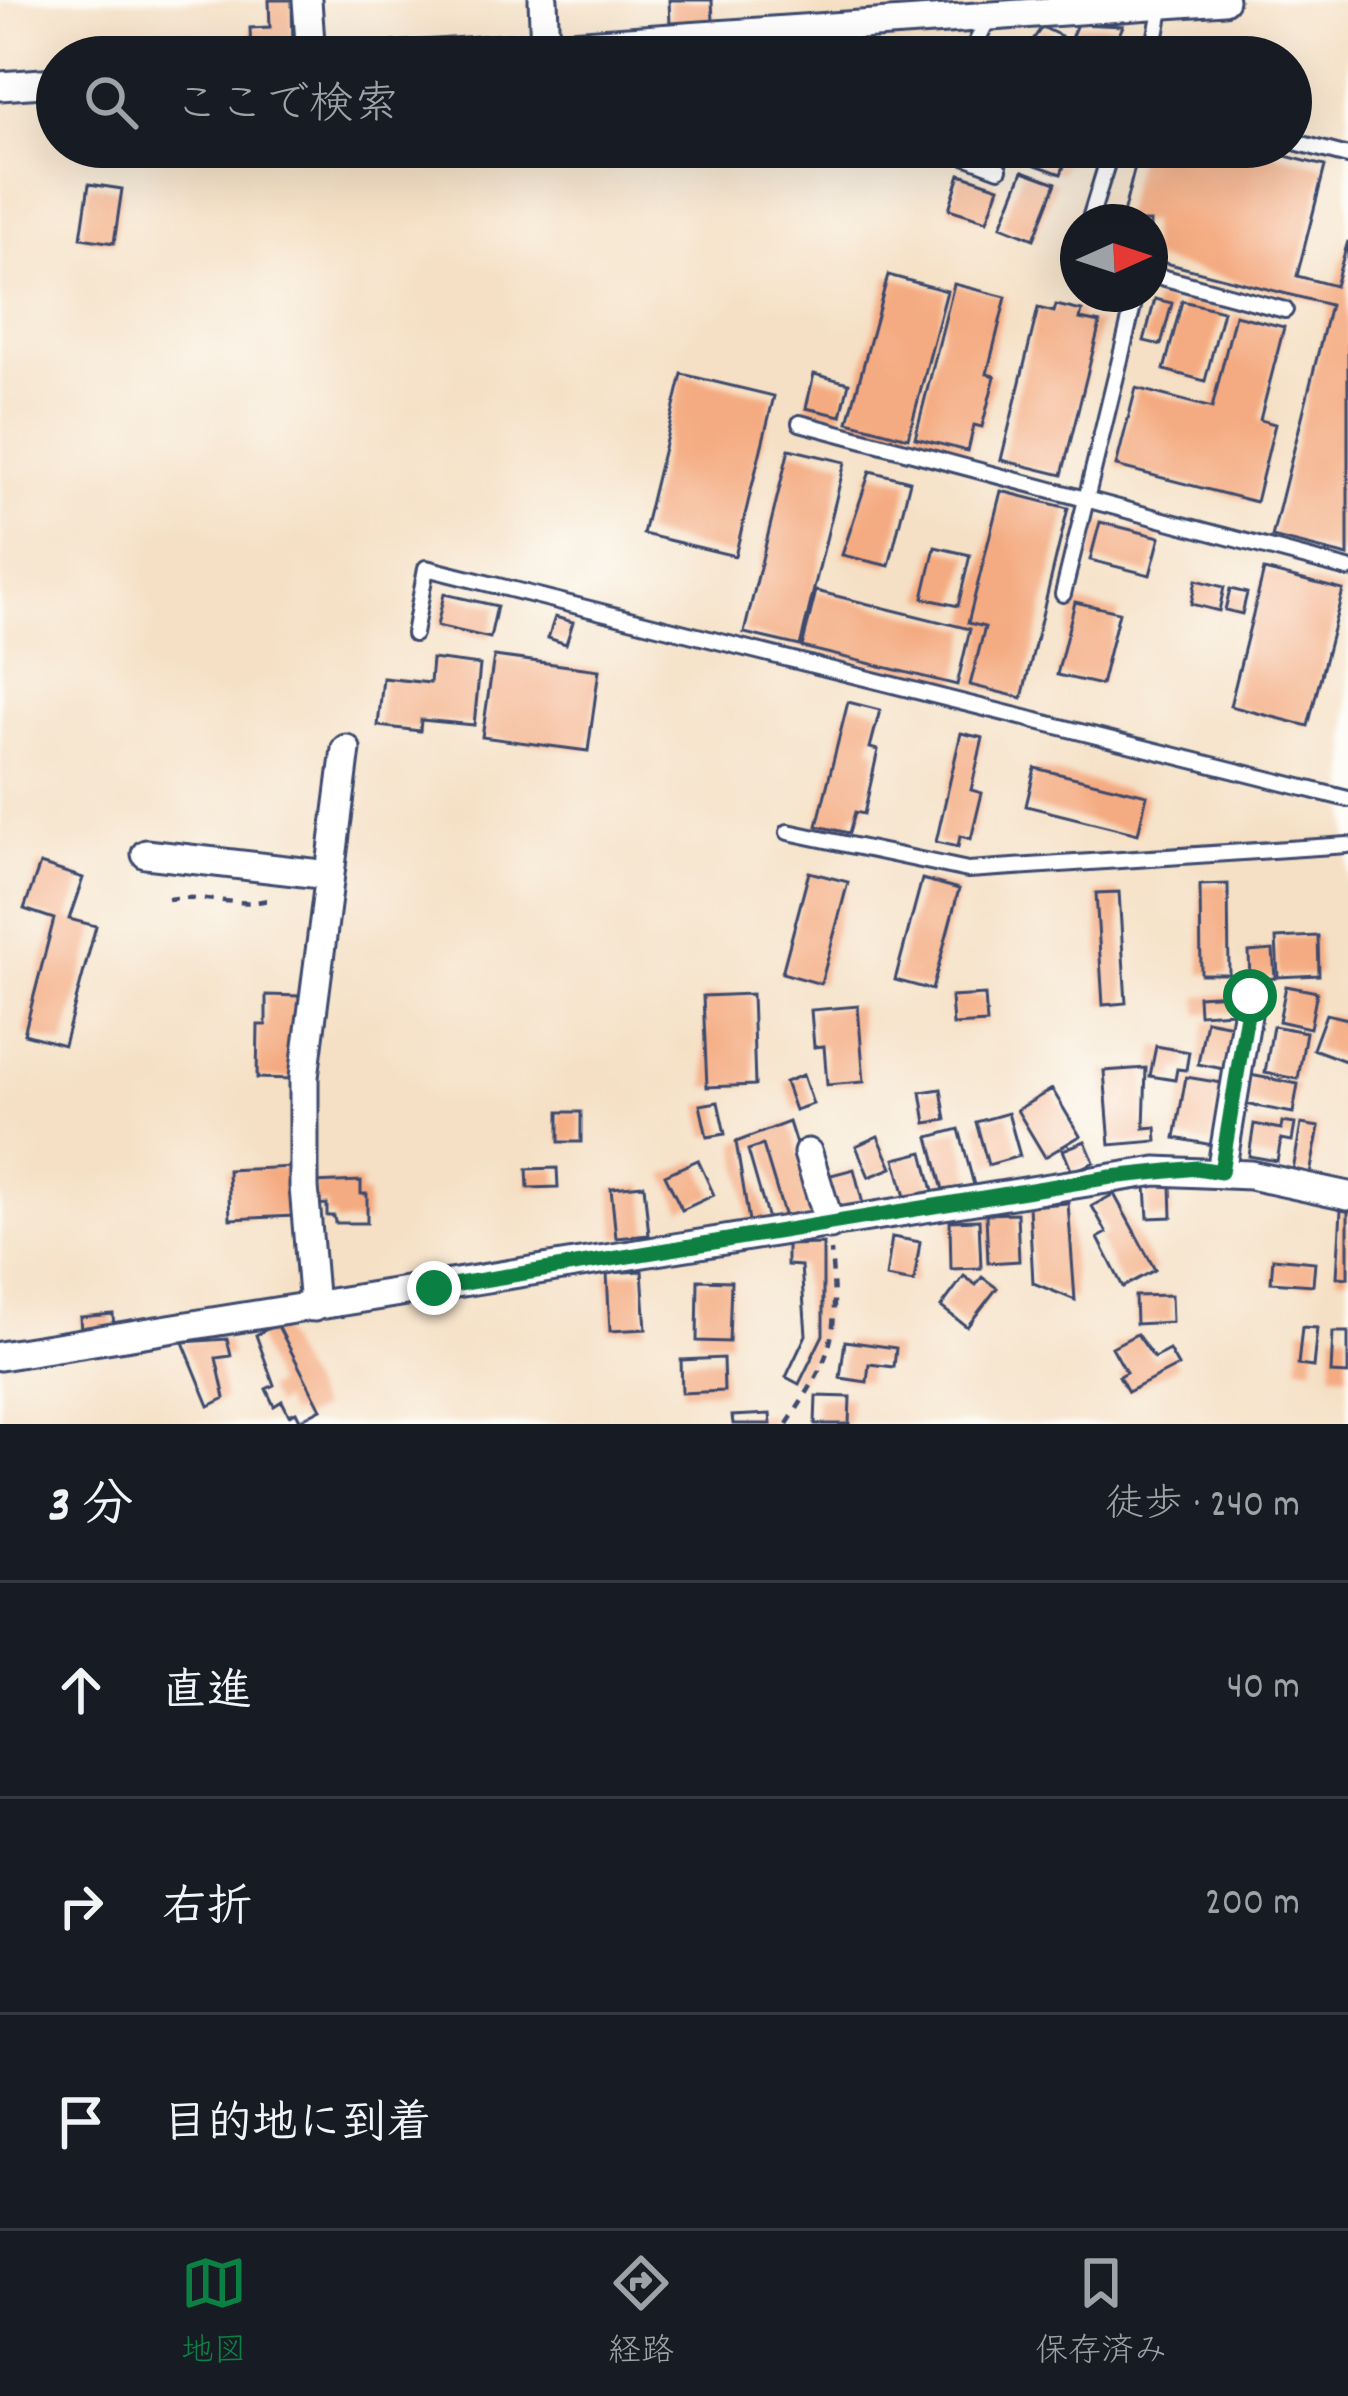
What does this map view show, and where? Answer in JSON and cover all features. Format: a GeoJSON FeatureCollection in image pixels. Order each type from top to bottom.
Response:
{"type":"FeatureCollection","features":[{"type":"Feature","properties":{"kind":"street"},"geometry":{"type":"LineString","coordinates":[[307,0],[309,36]]}},
{"type":"Feature","properties":{"kind":"street"},"geometry":{"type":"LineString","coordinates":[[543,0],[544,36]]}},
{"type":"Feature","properties":{"kind":"street"},"geometry":{"type":"LineString","coordinates":[[717,36],[1224,0]]}},
{"type":"Feature","properties":{"kind":"street"},"geometry":{"type":"LineString","coordinates":[[0,86],[36,83]]}},
{"type":"Feature","properties":{"kind":"street"},"geometry":{"type":"LineString","coordinates":[[314,1306],[304,1187],[304,1077],[346,748]]}},
{"type":"Feature","properties":{"kind":"street"},"geometry":{"type":"LineString","coordinates":[[146,854],[327,890]]}},
{"type":"Feature","properties":{"kind":"street"},"geometry":{"type":"LineString","coordinates":[[1221,1172],[1250,996]]}},
{"type":"Feature","properties":{"kind":"street"},"geometry":{"type":"LineString","coordinates":[[808,1153],[830,1225]]}},
{"type":"Feature","properties":{"kind":"street"},"geometry":{"type":"LineString","coordinates":[[0,1356],[1111,1177],[1197,1168],[1348,1196]]}},
{"type":"Feature","properties":{"kind":"lane"},"geometry":{"type":"LineString","coordinates":[[1156,36],[1162,4]]}},
{"type":"Feature","properties":{"kind":"lane"},"geometry":{"type":"LineString","coordinates":[[980,36],[989,17]]}},
{"type":"Feature","properties":{"kind":"lane"},"geometry":{"type":"LineString","coordinates":[[1312,147],[1348,156]]}},
{"type":"Feature","properties":{"kind":"lane"},"geometry":{"type":"LineString","coordinates":[[1095,204],[1106,168]]}},
{"type":"Feature","properties":{"kind":"lane"},"geometry":{"type":"LineString","coordinates":[[1168,279],[1285,310]]}},
{"type":"Feature","properties":{"kind":"lane"},"geometry":{"type":"LineString","coordinates":[[1063,594],[1132,312]]}},
{"type":"Feature","properties":{"kind":"lane"},"geometry":{"type":"LineString","coordinates":[[800,423],[1348,569]]}},
{"type":"Feature","properties":{"kind":"lane"},"geometry":{"type":"LineString","coordinates":[[414,634],[426,568],[1348,799]]}},
{"type":"Feature","properties":{"kind":"lane"},"geometry":{"type":"LineString","coordinates":[[788,832],[968,870],[1348,845]]}},
{"type":"Feature","properties":{"kind":"path"},"geometry":{"type":"LineString","coordinates":[[168,899],[199,894],[257,904],[298,890],[327,890]]}},
{"type":"Feature","properties":{"kind":"path"},"geometry":{"type":"LineString","coordinates":[[787,1424],[813,1384],[836,1330],[830,1225]]}},
{"type":"Feature","properties":{"kind":"building"},"geometry":{"type":"Polygon","coordinates":[[[269,0],[292,0],[293,36],[250,36],[250,28],[270,27],[269,0]]]}},
{"type":"Feature","properties":{"kind":"building"},"geometry":{"type":"Polygon","coordinates":[[[669,0],[712,0],[713,22],[670,24],[669,0]]]}},
{"type":"Feature","properties":{"kind":"building"},"geometry":{"type":"Polygon","coordinates":[[[1077,24],[1123,26],[1118,36],[1072,36],[1077,24]]]}},
{"type":"Feature","properties":{"kind":"building"},"geometry":{"type":"Polygon","coordinates":[[[1042,27],[1061,36],[1036,36],[1042,27]]]}},
{"type":"Feature","properties":{"kind":"building"},"geometry":{"type":"Polygon","coordinates":[[[1325,166],[1297,276],[1335,286],[1348,241],[1348,556],[1272,537],[1330,305],[1168,264],[1168,204],[1126,204],[1135,168],[1325,166]]]}},
{"type":"Feature","properties":{"kind":"building"},"geometry":{"type":"Polygon","coordinates":[[[1023,171],[1056,183],[1034,239],[1001,226],[1023,171]]]}},
{"type":"Feature","properties":{"kind":"building"},"geometry":{"type":"Polygon","coordinates":[[[960,174],[999,187],[987,221],[949,209],[960,174]]]}},
{"type":"Feature","properties":{"kind":"building"},"geometry":{"type":"Polygon","coordinates":[[[89,184],[122,189],[114,243],[81,238],[89,184]]]}},
{"type":"Feature","properties":{"kind":"building"},"geometry":{"type":"Polygon","coordinates":[[[888,275],[947,291],[908,438],[848,422],[888,275]]]}},
{"type":"Feature","properties":{"kind":"building"},"geometry":{"type":"Polygon","coordinates":[[[954,284],[1006,297],[987,374],[995,376],[982,427],[974,425],[968,451],[915,438],[954,284]]]}},
{"type":"Feature","properties":{"kind":"building"},"geometry":{"type":"Polygon","coordinates":[[[1182,301],[1223,311],[1205,381],[1164,370],[1182,301]]]}},
{"type":"Feature","properties":{"kind":"building"},"geometry":{"type":"Polygon","coordinates":[[[1168,302],[1172,303],[1161,345],[1144,341],[1152,312],[1168,312],[1168,302]]]}},
{"type":"Feature","properties":{"kind":"building"},"geometry":{"type":"Polygon","coordinates":[[[1060,306],[1060,312],[1082,312],[1080,319],[1100,323],[1062,475],[1001,460],[1038,308],[1054,312],[1060,306]]]}},
{"type":"Feature","properties":{"kind":"building"},"geometry":{"type":"Polygon","coordinates":[[[1235,315],[1284,327],[1260,420],[1275,424],[1256,502],[1116,466],[1136,388],[1212,408],[1235,315]]]}},
{"type":"Feature","properties":{"kind":"building"},"geometry":{"type":"Polygon","coordinates":[[[682,374],[774,396],[735,556],[643,534],[682,374]]]}},
{"type":"Feature","properties":{"kind":"building"},"geometry":{"type":"Polygon","coordinates":[[[814,374],[849,383],[841,416],[806,408],[814,374]]]}},
{"type":"Feature","properties":{"kind":"building"},"geometry":{"type":"Polygon","coordinates":[[[789,449],[845,462],[800,646],[744,633],[789,449]]]}},
{"type":"Feature","properties":{"kind":"building"},"geometry":{"type":"Polygon","coordinates":[[[870,471],[910,481],[889,566],[842,555],[870,471]]]}},
{"type":"Feature","properties":{"kind":"building"},"geometry":{"type":"Polygon","coordinates":[[[1001,491],[1068,508],[1022,698],[970,685],[985,627],[968,623],[1001,491]]]}},
{"type":"Feature","properties":{"kind":"building"},"geometry":{"type":"Polygon","coordinates":[[[1100,522],[1160,537],[1150,575],[1090,560],[1100,522]]]}},
{"type":"Feature","properties":{"kind":"building"},"geometry":{"type":"Polygon","coordinates":[[[935,547],[970,555],[958,606],[923,598],[935,547]]]}},
{"type":"Feature","properties":{"kind":"building"},"geometry":{"type":"Polygon","coordinates":[[[1264,570],[1343,590],[1308,726],[1230,706],[1264,570]]]}},
{"type":"Feature","properties":{"kind":"building"},"geometry":{"type":"Polygon","coordinates":[[[1196,580],[1224,587],[1219,611],[1191,604],[1196,580]]]}},
{"type":"Feature","properties":{"kind":"building"},"geometry":{"type":"Polygon","coordinates":[[[1230,589],[1247,593],[1242,614],[1225,610],[1230,589]]]}},
{"type":"Feature","properties":{"kind":"building"},"geometry":{"type":"Polygon","coordinates":[[[816,591],[970,629],[957,685],[802,647],[816,591]]]}},
{"type":"Feature","properties":{"kind":"building"},"geometry":{"type":"Polygon","coordinates":[[[444,594],[497,606],[490,638],[437,626],[444,594]]]}},
{"type":"Feature","properties":{"kind":"building"},"geometry":{"type":"Polygon","coordinates":[[[1075,602],[1119,612],[1101,685],[1057,675],[1075,602]]]}},
{"type":"Feature","properties":{"kind":"building"},"geometry":{"type":"Polygon","coordinates":[[[555,617],[573,622],[566,644],[548,638],[555,617]]]}},
{"type":"Feature","properties":{"kind":"building"},"geometry":{"type":"Polygon","coordinates":[[[494,656],[599,670],[588,751],[482,737],[494,656]]]}},
{"type":"Feature","properties":{"kind":"building"},"geometry":{"type":"Polygon","coordinates":[[[432,659],[480,665],[474,725],[421,720],[420,731],[378,726],[383,678],[430,683],[432,659]]]}},
{"type":"Feature","properties":{"kind":"building"},"geometry":{"type":"Polygon","coordinates":[[[848,702],[880,710],[870,748],[878,750],[864,814],[855,812],[849,833],[817,826],[848,702]]]}},
{"type":"Feature","properties":{"kind":"building"},"geometry":{"type":"Polygon","coordinates":[[[961,733],[983,738],[971,790],[982,793],[971,839],[960,836],[958,847],[936,842],[961,733]]]}},
{"type":"Feature","properties":{"kind":"building"},"geometry":{"type":"Polygon","coordinates":[[[1035,768],[1147,795],[1138,834],[1026,806],[1035,768]]]}},
{"type":"Feature","properties":{"kind":"building"},"geometry":{"type":"Polygon","coordinates":[[[40,864],[83,878],[69,919],[96,926],[64,1045],[24,1034],[54,919],[24,909],[40,864]]]}},
{"type":"Feature","properties":{"kind":"building"},"geometry":{"type":"Polygon","coordinates":[[[809,872],[848,882],[821,984],[782,973],[809,872]]]}},
{"type":"Feature","properties":{"kind":"building"},"geometry":{"type":"Polygon","coordinates":[[[922,879],[959,889],[932,990],[895,980],[922,879]]]}},
{"type":"Feature","properties":{"kind":"building"},"geometry":{"type":"Polygon","coordinates":[[[1228,884],[1229,974],[1201,974],[1200,885],[1228,884]]]}},
{"type":"Feature","properties":{"kind":"building"},"geometry":{"type":"Polygon","coordinates":[[[1119,892],[1126,1003],[1103,1005],[1096,893],[1119,892]]]}},
{"type":"Feature","properties":{"kind":"building"},"geometry":{"type":"Polygon","coordinates":[[[1318,936],[1319,975],[1278,977],[1276,938],[1318,936]]]}},
{"type":"Feature","properties":{"kind":"building"},"geometry":{"type":"Polygon","coordinates":[[[1273,950],[1275,978],[1250,980],[1249,952],[1273,950]]]}},
{"type":"Feature","properties":{"kind":"building"},"geometry":{"type":"Polygon","coordinates":[[[1286,986],[1317,992],[1310,1028],[1279,1021],[1286,986]]]}},
{"type":"Feature","properties":{"kind":"building"},"geometry":{"type":"Polygon","coordinates":[[[752,994],[755,1085],[707,1087],[703,996],[752,994]]]}},
{"type":"Feature","properties":{"kind":"building"},"geometry":{"type":"Polygon","coordinates":[[[1233,994],[1234,1012],[1199,1014],[1198,996],[1233,994]]]}},
{"type":"Feature","properties":{"kind":"building"},"geometry":{"type":"Polygon","coordinates":[[[266,995],[300,996],[294,1079],[257,1078],[258,1025],[266,1025],[266,995]]]}},
{"type":"Feature","properties":{"kind":"building"},"geometry":{"type":"Polygon","coordinates":[[[985,995],[987,1023],[953,1025],[951,997],[985,995]]]}},
{"type":"Feature","properties":{"kind":"building"},"geometry":{"type":"Polygon","coordinates":[[[858,1006],[864,1082],[827,1085],[824,1046],[814,1047],[811,1010],[858,1006]]]}},
{"type":"Feature","properties":{"kind":"building"},"geometry":{"type":"Polygon","coordinates":[[[1326,1014],[1348,1019],[1348,1062],[1313,1049],[1326,1014]]]}},
{"type":"Feature","properties":{"kind":"building"},"geometry":{"type":"Polygon","coordinates":[[[1206,1020],[1237,1026],[1229,1070],[1198,1064],[1206,1020]]]}},
{"type":"Feature","properties":{"kind":"building"},"geometry":{"type":"Polygon","coordinates":[[[1273,1026],[1306,1032],[1298,1079],[1265,1073],[1273,1026]]]}},
{"type":"Feature","properties":{"kind":"building"},"geometry":{"type":"Polygon","coordinates":[[[1156,1046],[1189,1052],[1186,1070],[1177,1069],[1175,1080],[1150,1076],[1156,1046]]]}},
{"type":"Feature","properties":{"kind":"building"},"geometry":{"type":"Polygon","coordinates":[[[1146,1068],[1144,1128],[1156,1127],[1157,1141],[1110,1145],[1104,1071],[1146,1068]]]}},
{"type":"Feature","properties":{"kind":"building"},"geometry":{"type":"Polygon","coordinates":[[[803,1075],[813,1104],[795,1110],[785,1082],[803,1075]]]}},
{"type":"Feature","properties":{"kind":"building"},"geometry":{"type":"Polygon","coordinates":[[[1250,1075],[1298,1084],[1293,1113],[1245,1104],[1250,1075]]]}},
{"type":"Feature","properties":{"kind":"building"},"geometry":{"type":"Polygon","coordinates":[[[1186,1077],[1222,1083],[1212,1145],[1175,1138],[1186,1077]]]}},
{"type":"Feature","properties":{"kind":"building"},"geometry":{"type":"Polygon","coordinates":[[[941,1089],[946,1120],[926,1123],[921,1092],[941,1089]]]}},
{"type":"Feature","properties":{"kind":"building"},"geometry":{"type":"Polygon","coordinates":[[[1052,1089],[1080,1136],[1045,1157],[1017,1110],[1052,1089]]]}},
{"type":"Feature","properties":{"kind":"building"},"geometry":{"type":"Polygon","coordinates":[[[718,1102],[725,1134],[707,1137],[700,1105],[718,1102]]]}},
{"type":"Feature","properties":{"kind":"building"},"geometry":{"type":"Polygon","coordinates":[[[559,1112],[581,1112],[581,1142],[559,1142],[559,1112]]]}},
{"type":"Feature","properties":{"kind":"building"},"geometry":{"type":"Polygon","coordinates":[[[1008,1113],[1020,1156],[988,1165],[976,1122],[1008,1113]]]}},
{"type":"Feature","properties":{"kind":"building"},"geometry":{"type":"Polygon","coordinates":[[[789,1122],[818,1214],[787,1224],[763,1145],[748,1150],[769,1223],[750,1227],[736,1142],[789,1122]]]}},
{"type":"Feature","properties":{"kind":"building"},"geometry":{"type":"Polygon","coordinates":[[[1282,1122],[1295,1124],[1292,1141],[1281,1139],[1277,1161],[1249,1156],[1254,1124],[1281,1129],[1282,1122]]]}},
{"type":"Feature","properties":{"kind":"building"},"geometry":{"type":"Polygon","coordinates":[[[1301,1124],[1319,1127],[1310,1174],[1293,1171],[1301,1124]]]}},
{"type":"Feature","properties":{"kind":"building"},"geometry":{"type":"Polygon","coordinates":[[[959,1129],[974,1185],[944,1194],[929,1137],[959,1129]]]}},
{"type":"Feature","properties":{"kind":"building"},"geometry":{"type":"Polygon","coordinates":[[[878,1136],[892,1168],[869,1177],[856,1146],[878,1136]]]}},
{"type":"Feature","properties":{"kind":"building"},"geometry":{"type":"Polygon","coordinates":[[[1085,1141],[1094,1162],[1072,1172],[1063,1150],[1085,1141]]]}},
{"type":"Feature","properties":{"kind":"building"},"geometry":{"type":"Polygon","coordinates":[[[923,1152],[933,1191],[905,1197],[895,1159],[923,1152]]]}},
{"type":"Feature","properties":{"kind":"building"},"geometry":{"type":"Polygon","coordinates":[[[698,1160],[714,1195],[682,1210],[665,1175],[698,1160]]]}},
{"type":"Feature","properties":{"kind":"building"},"geometry":{"type":"Polygon","coordinates":[[[292,1167],[294,1216],[230,1219],[228,1170],[292,1167]]]}},
{"type":"Feature","properties":{"kind":"building"},"geometry":{"type":"Polygon","coordinates":[[[557,1168],[558,1187],[528,1188],[527,1169],[557,1168]]]}},
{"type":"Feature","properties":{"kind":"building"},"geometry":{"type":"Polygon","coordinates":[[[854,1169],[864,1208],[837,1215],[827,1176],[854,1169]]]}},
{"type":"Feature","properties":{"kind":"building"},"geometry":{"type":"Polygon","coordinates":[[[361,1181],[361,1194],[367,1194],[367,1223],[335,1223],[334,1216],[327,1216],[327,1204],[313,1205],[313,1183],[361,1181]]]}},
{"type":"Feature","properties":{"kind":"building"},"geometry":{"type":"Polygon","coordinates":[[[1171,1184],[1172,1217],[1148,1218],[1146,1186],[1171,1184]]]}},
{"type":"Feature","properties":{"kind":"building"},"geometry":{"type":"Polygon","coordinates":[[[644,1185],[649,1235],[616,1238],[611,1188],[644,1185]]]}},
{"type":"Feature","properties":{"kind":"building"},"geometry":{"type":"Polygon","coordinates":[[[1114,1194],[1155,1270],[1123,1287],[1098,1238],[1107,1233],[1092,1206],[1114,1194]]]}},
{"type":"Feature","properties":{"kind":"building"},"geometry":{"type":"Polygon","coordinates":[[[1068,1203],[1075,1300],[1033,1283],[1029,1206],[1068,1203]]]}},
{"type":"Feature","properties":{"kind":"building"},"geometry":{"type":"Polygon","coordinates":[[[1341,1210],[1348,1210],[1348,1278],[1337,1277],[1341,1210]]]}},
{"type":"Feature","properties":{"kind":"building"},"geometry":{"type":"Polygon","coordinates":[[[1017,1213],[1019,1261],[988,1263],[986,1214],[1017,1213]]]}},
{"type":"Feature","properties":{"kind":"building"},"geometry":{"type":"Polygon","coordinates":[[[979,1220],[981,1268],[951,1269],[950,1221],[979,1220]]]}},
{"type":"Feature","properties":{"kind":"building"},"geometry":{"type":"Polygon","coordinates":[[[892,1237],[920,1242],[914,1282],[886,1277],[892,1237]]]}},
{"type":"Feature","properties":{"kind":"building"},"geometry":{"type":"Polygon","coordinates":[[[823,1244],[823,1335],[799,1384],[786,1377],[806,1335],[801,1266],[787,1265],[787,1245],[823,1244]]]}},
{"type":"Feature","properties":{"kind":"building"},"geometry":{"type":"Polygon","coordinates":[[[1273,1258],[1315,1262],[1313,1285],[1271,1282],[1273,1258]]]}},
{"type":"Feature","properties":{"kind":"building"},"geometry":{"type":"Polygon","coordinates":[[[642,1271],[646,1329],[610,1331],[607,1273],[642,1271]]]}},
{"type":"Feature","properties":{"kind":"building"},"geometry":{"type":"Polygon","coordinates":[[[964,1276],[976,1285],[982,1277],[997,1288],[967,1327],[941,1307],[964,1276]]]}},
{"type":"Feature","properties":{"kind":"building"},"geometry":{"type":"Polygon","coordinates":[[[698,1280],[731,1281],[729,1342],[697,1341],[698,1280]]]}},
{"type":"Feature","properties":{"kind":"building"},"geometry":{"type":"Polygon","coordinates":[[[1171,1295],[1172,1322],[1136,1324],[1135,1296],[1171,1295]]]}},
{"type":"Feature","properties":{"kind":"building"},"geometry":{"type":"Polygon","coordinates":[[[113,1314],[114,1329],[81,1332],[80,1317],[113,1314]]]}},
{"type":"Feature","properties":{"kind":"building"},"geometry":{"type":"Polygon","coordinates":[[[277,1324],[321,1409],[300,1420],[296,1412],[289,1415],[282,1401],[274,1406],[266,1389],[274,1385],[256,1335],[277,1324]]]}},
{"type":"Feature","properties":{"kind":"building"},"geometry":{"type":"Polygon","coordinates":[[[1302,1327],[1317,1328],[1313,1367],[1298,1365],[1302,1327]]]}},
{"type":"Feature","properties":{"kind":"building"},"geometry":{"type":"Polygon","coordinates":[[[1333,1332],[1348,1332],[1348,1374],[1331,1373],[1333,1332]]]}},
{"type":"Feature","properties":{"kind":"building"},"geometry":{"type":"Polygon","coordinates":[[[1137,1334],[1154,1358],[1169,1350],[1178,1366],[1128,1392],[1119,1376],[1126,1372],[1112,1347],[1137,1334]]]}},
{"type":"Feature","properties":{"kind":"building"},"geometry":{"type":"Polygon","coordinates":[[[227,1339],[231,1356],[216,1358],[225,1398],[209,1406],[183,1342],[227,1339]]]}},
{"type":"Feature","properties":{"kind":"building"},"geometry":{"type":"Polygon","coordinates":[[[845,1341],[896,1348],[894,1367],[869,1364],[867,1382],[840,1378],[845,1341]]]}},
{"type":"Feature","properties":{"kind":"building"},"geometry":{"type":"Polygon","coordinates":[[[723,1358],[724,1391],[682,1393],[681,1360],[723,1358]]]}},
{"type":"Feature","properties":{"kind":"building"},"geometry":{"type":"Polygon","coordinates":[[[816,1396],[850,1397],[849,1424],[815,1424],[816,1396]]]}},
{"type":"Feature","properties":{"kind":"building"},"geometry":{"type":"Polygon","coordinates":[[[770,1414],[771,1424],[733,1424],[732,1416],[770,1414]]]}},
{"type":"Feature","properties":{"kind":"route"},"geometry":{"type":"LineString","coordinates":[[434,1288],[1111,1177],[1197,1168],[1221,1172],[1250,996]]}}]}
